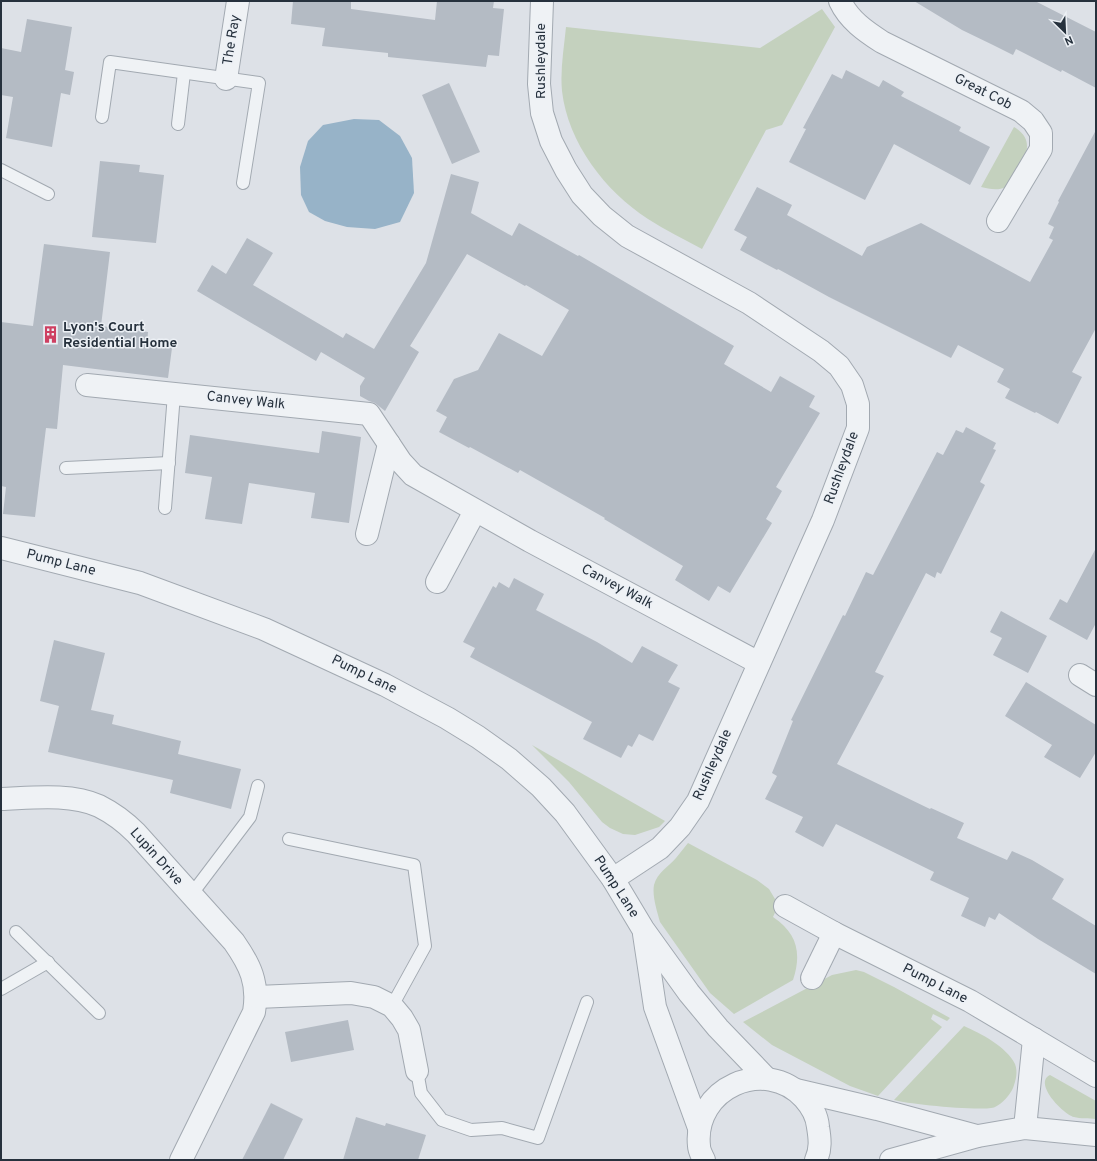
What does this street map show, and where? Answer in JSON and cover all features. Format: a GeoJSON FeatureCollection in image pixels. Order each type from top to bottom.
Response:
{"type":"FeatureCollection","features":[{"type":"Feature","properties":{"kind":"street","name":"The Ray"},"geometry":{"type":"LineString","coordinates":[[226,79],[238,1]]}},
{"type":"Feature","properties":{"kind":"street","name":"Rushleydale"},"geometry":{"type":"LineString","coordinates":[[542,1],[539,84],[542,113],[554,147],[566,170],[582,195],[602,216],[627,236],[749,303],[821,351],[839,366],[852,385],[858,404],[858,428],[823,520],[698,801],[680,827],[660,848],[613,879]]}},
{"type":"Feature","properties":{"kind":"street","name":"Great Cob"},"geometry":{"type":"LineString","coordinates":[[840,1],[848,15],[863,30],[882,42],[1021,111],[1033,121],[1040,133],[1041,149],[998,221]]}},
{"type":"Feature","properties":{"kind":"street","name":"Canvey Walk"},"geometry":{"type":"LineString","coordinates":[[87,385],[369,414],[401,462],[413,475],[475,511],[759,662]]}},
{"type":"Feature","properties":{"kind":"street"},"geometry":{"type":"LineString","coordinates":[[367,534],[389,444]]}},
{"type":"Feature","properties":{"kind":"street"},"geometry":{"type":"LineString","coordinates":[[437,582],[475,511]]}},
{"type":"Feature","properties":{"kind":"street","name":"Pump Lane"},"geometry":{"type":"LineString","coordinates":[[1,548],[140,583],[264,629],[385,684],[478,737],[509,759],[541,787],[565,813],[613,879],[643,929],[693,999],[718,1028],[766,1078]]}},
{"type":"Feature","properties":{"kind":"street","name":"Lupin Drive"},"geometry":{"type":"LineString","coordinates":[[1,799],[72,798],[98,806],[122,820],[136,833],[234,942],[245,959],[253,978],[257,997],[254,1012],[181,1160]]}},
{"type":"Feature","properties":{"kind":"street","name":"Pump Lane"},"geometry":{"type":"LineString","coordinates":[[785,906],[970,1001],[1096,1076]]}},
{"type":"Feature","properties":{"kind":"street","name":"Pump Lane"},"geometry":{"type":"LineString","coordinates":[[643,929],[655,1007],[699,1149]]}},
{"type":"Feature","properties":{"kind":"street"},"geometry":{"type":"LineString","coordinates":[[812,978],[834,932]]}},
{"type":"Feature","properties":{"kind":"street"},"geometry":{"type":"LineString","coordinates":[[257,997],[351,993],[374,997],[392,1006],[402,1018],[409,1030],[417,1071]]}},
{"type":"Feature","properties":{"kind":"street"},"geometry":{"type":"LineString","coordinates":[[1025,1128],[1034,1039]]}},
{"type":"Feature","properties":{"kind":"street","name":"Pump Lane"},"geometry":{"type":"LineString","coordinates":[[699,1149],[706,1109],[718,1094],[739,1082],[766,1078],[786,1084],[796,1090],[811,1106],[817,1119],[820,1142],[816,1160]]}},
{"type":"Feature","properties":{"kind":"street","name":"Pump Lane"},"geometry":{"type":"LineString","coordinates":[[796,1090],[877,1109],[978,1136]]}},
{"type":"Feature","properties":{"kind":"street","name":"Pump Lane"},"geometry":{"type":"LineString","coordinates":[[891,1160],[978,1136],[1025,1128],[1096,1135]]}},
{"type":"Feature","properties":{"kind":"lane"},"geometry":{"type":"LineString","coordinates":[[102,118],[110,62],[259,83],[243,183]]}},
{"type":"Feature","properties":{"kind":"lane"},"geometry":{"type":"LineString","coordinates":[[178,124],[184,73]]}},
{"type":"Feature","properties":{"kind":"lane"},"geometry":{"type":"LineString","coordinates":[[1,170],[48,194]]}},
{"type":"Feature","properties":{"kind":"lane"},"geometry":{"type":"LineString","coordinates":[[165,508],[174,394]]}},
{"type":"Feature","properties":{"kind":"lane"},"geometry":{"type":"LineString","coordinates":[[66,468],[169,463]]}},
{"type":"Feature","properties":{"kind":"lane"},"geometry":{"type":"LineString","coordinates":[[191,895],[250,817],[258,786]]}},
{"type":"Feature","properties":{"kind":"lane"},"geometry":{"type":"LineString","coordinates":[[289,839],[414,865],[425,946],[392,1006]]}},
{"type":"Feature","properties":{"kind":"lane"},"geometry":{"type":"LineString","coordinates":[[16,932],[99,1013]]}},
{"type":"Feature","properties":{"kind":"lane"},"geometry":{"type":"LineString","coordinates":[[1,989],[48,962]]}},
{"type":"Feature","properties":{"kind":"lane"},"geometry":{"type":"LineString","coordinates":[[417,1071],[421,1093],[442,1120],[471,1130],[502,1128],[538,1138],[587,1002]]}},
{"type":"Feature","properties":{"kind":"green space"},"geometry":{"type":"Polygon","coordinates":[[[822,9],[835,27],[782,125],[766,130],[702,249],[654,223],[632,208],[603,180],[591,164],[572,129],[562,91],[562,67],[566,27],[760,48],[822,9]]]}},
{"type":"Feature","properties":{"kind":"green space"},"geometry":{"type":"Polygon","coordinates":[[[1014,127],[1024,136],[1027,147],[1019,170],[1012,182],[1006,187],[990,189],[981,187],[1014,127]]]}},
{"type":"Feature","properties":{"kind":"green space"},"geometry":{"type":"Polygon","coordinates":[[[532,745],[665,821],[659,827],[635,835],[623,834],[610,828],[602,822],[569,782],[532,745]]]}},
{"type":"Feature","properties":{"kind":"green space"},"geometry":{"type":"Polygon","coordinates":[[[688,843],[757,880],[769,889],[775,899],[777,908],[773,917],[788,930],[795,944],[797,961],[793,980],[734,1014],[710,993],[660,922],[655,904],[654,885],[660,873],[676,858],[688,843]]]}},
{"type":"Feature","properties":{"kind":"green space"},"geometry":{"type":"Polygon","coordinates":[[[856,970],[864,972],[894,987],[950,1018],[947,1021],[933,1014],[931,1019],[942,1027],[878,1096],[850,1086],[772,1045],[743,1022],[832,975],[856,970]]]}},
{"type":"Feature","properties":{"kind":"green space"},"geometry":{"type":"Polygon","coordinates":[[[964,1026],[978,1032],[1000,1046],[1015,1064],[1015,1082],[1012,1091],[1006,1099],[995,1107],[977,1109],[901,1102],[894,1100],[964,1026]]]}},
{"type":"Feature","properties":{"kind":"green space"},"geometry":{"type":"Polygon","coordinates":[[[1050,1075],[1096,1101],[1096,1119],[1074,1117],[1069,1115],[1057,1105],[1047,1091],[1045,1085],[1046,1079],[1050,1075]]]}},
{"type":"Feature","properties":{"kind":"water"},"geometry":{"type":"Polygon","coordinates":[[[354,119],[379,120],[400,136],[412,158],[414,193],[400,222],[375,229],[347,227],[325,221],[309,212],[301,195],[300,167],[308,141],[323,125],[354,119]]]}},
{"type":"Feature","properties":{"kind":"building"},"geometry":{"type":"Polygon","coordinates":[[[293,1],[351,1],[351,9],[435,20],[437,1],[494,1],[493,8],[504,9],[499,56],[488,55],[486,67],[388,57],[388,53],[322,46],[325,28],[291,24],[293,1]]]}},
{"type":"Feature","properties":{"kind":"building"},"geometry":{"type":"Polygon","coordinates":[[[914,1],[1035,1],[1096,32],[1096,88],[1062,70],[1061,72],[1016,49],[1013,55],[962,30],[914,1]]]}},
{"type":"Feature","properties":{"kind":"building"},"geometry":{"type":"Polygon","coordinates":[[[27,19],[72,27],[65,70],[74,72],[70,95],[61,93],[52,147],[6,138],[13,97],[1,95],[1,48],[21,52],[27,19]]]}},
{"type":"Feature","properties":{"kind":"building"},"geometry":{"type":"Polygon","coordinates":[[[846,70],[879,87],[883,80],[904,92],[901,96],[961,127],[959,131],[990,147],[970,185],[894,144],[865,200],[789,162],[806,129],[803,128],[832,74],[842,79],[846,70]]]}},
{"type":"Feature","properties":{"kind":"building"},"geometry":{"type":"Polygon","coordinates":[[[449,83],[480,152],[452,164],[422,95],[449,83]]]}},
{"type":"Feature","properties":{"kind":"building"},"geometry":{"type":"Polygon","coordinates":[[[1096,130],[1096,328],[1072,372],[1082,377],[1058,424],[1005,398],[1010,389],[997,382],[1004,369],[958,345],[951,358],[829,297],[740,250],[747,237],[734,230],[757,187],[792,205],[787,215],[862,256],[867,247],[921,223],[1030,282],[1053,240],[1049,238],[1054,227],[1048,224],[1059,202],[1058,201],[1096,130]]]}},
{"type":"Feature","properties":{"kind":"building"},"geometry":{"type":"Polygon","coordinates":[[[100,161],[140,165],[139,172],[164,175],[156,243],[92,237],[100,161]]]}},
{"type":"Feature","properties":{"kind":"building"},"geometry":{"type":"Polygon","coordinates":[[[451,174],[479,182],[471,213],[512,236],[519,223],[578,256],[579,255],[734,346],[724,364],[771,392],[780,376],[815,396],[809,407],[820,413],[776,487],[782,491],[766,519],[772,523],[730,593],[718,586],[709,601],[675,580],[683,566],[604,519],[605,518],[520,470],[518,473],[439,432],[447,417],[436,411],[454,379],[478,370],[499,333],[542,356],[569,310],[526,285],[525,286],[467,254],[410,346],[419,352],[385,411],[375,403],[360,396],[360,386],[365,378],[321,352],[316,361],[197,291],[212,265],[226,274],[247,238],[273,253],[253,285],[343,338],[346,333],[374,349],[426,263],[451,174]]]}},
{"type":"Feature","properties":{"kind":"building","name":"Lyon's Court Residential Home"},"geometry":{"type":"Polygon","coordinates":[[[44,244],[110,252],[101,326],[148,332],[147,344],[172,348],[168,378],[63,365],[57,429],[46,428],[35,517],[3,514],[6,487],[1,486],[1,322],[33,326],[44,244]]]}},
{"type":"Feature","properties":{"kind":"building"},"geometry":{"type":"Polygon","coordinates":[[[966,427],[996,443],[993,449],[996,450],[980,482],[985,485],[941,574],[937,572],[935,578],[926,573],[875,672],[884,676],[837,764],[930,809],[931,808],[964,823],[957,838],[1007,860],[1012,851],[1032,860],[1064,879],[1052,899],[1096,926],[1096,974],[1038,939],[999,913],[995,920],[989,917],[985,927],[961,916],[969,898],[930,880],[934,872],[836,824],[823,847],[795,832],[803,817],[765,799],[777,776],[772,773],[793,721],[791,720],[866,572],[873,575],[937,452],[943,455],[956,430],[963,433],[966,427]]]}},
{"type":"Feature","properties":{"kind":"building"},"geometry":{"type":"Polygon","coordinates":[[[322,431],[361,437],[349,523],[311,518],[315,493],[249,483],[242,524],[205,519],[212,477],[185,473],[190,435],[319,453],[322,431]]]}},
{"type":"Feature","properties":{"kind":"building"},"geometry":{"type":"Polygon","coordinates":[[[1096,548],[1096,623],[1087,640],[1049,619],[1060,599],[1067,603],[1096,548]]]}},
{"type":"Feature","properties":{"kind":"building"},"geometry":{"type":"Polygon","coordinates":[[[514,578],[544,594],[536,610],[597,642],[632,663],[642,646],[678,665],[668,682],[680,688],[653,741],[639,734],[632,747],[628,745],[621,758],[583,739],[592,722],[470,657],[475,648],[463,642],[493,586],[496,588],[499,582],[509,588],[514,578]]]}},
{"type":"Feature","properties":{"kind":"building"},"geometry":{"type":"Polygon","coordinates":[[[1001,611],[1047,636],[1028,673],[993,655],[1002,638],[990,632],[1001,611]]]}},
{"type":"Feature","properties":{"kind":"building"},"geometry":{"type":"Polygon","coordinates":[[[54,640],[105,653],[91,710],[114,715],[112,724],[181,741],[178,754],[241,769],[231,809],[170,793],[173,780],[48,752],[59,706],[40,701],[54,640]]]}},
{"type":"Feature","properties":{"kind":"building"},"geometry":{"type":"Polygon","coordinates":[[[1026,682],[1096,725],[1096,752],[1080,778],[1044,757],[1052,745],[1005,716],[1026,682]]]}},
{"type":"Feature","properties":{"kind":"building"},"geometry":{"type":"Polygon","coordinates":[[[348,1020],[354,1050],[291,1062],[285,1032],[348,1020]]]}},
{"type":"Feature","properties":{"kind":"building"},"geometry":{"type":"Polygon","coordinates":[[[271,1103],[303,1119],[283,1160],[242,1160],[271,1103]]]}},
{"type":"Feature","properties":{"kind":"building"},"geometry":{"type":"Polygon","coordinates":[[[356,1117],[385,1126],[386,1123],[426,1135],[418,1160],[343,1160],[356,1117]]]}},
{"type":"Feature","properties":{"kind":"place","name":"Lyon's Court Residential Home"},"geometry":{"type":"Point","coordinates":[50,335]}}]}
